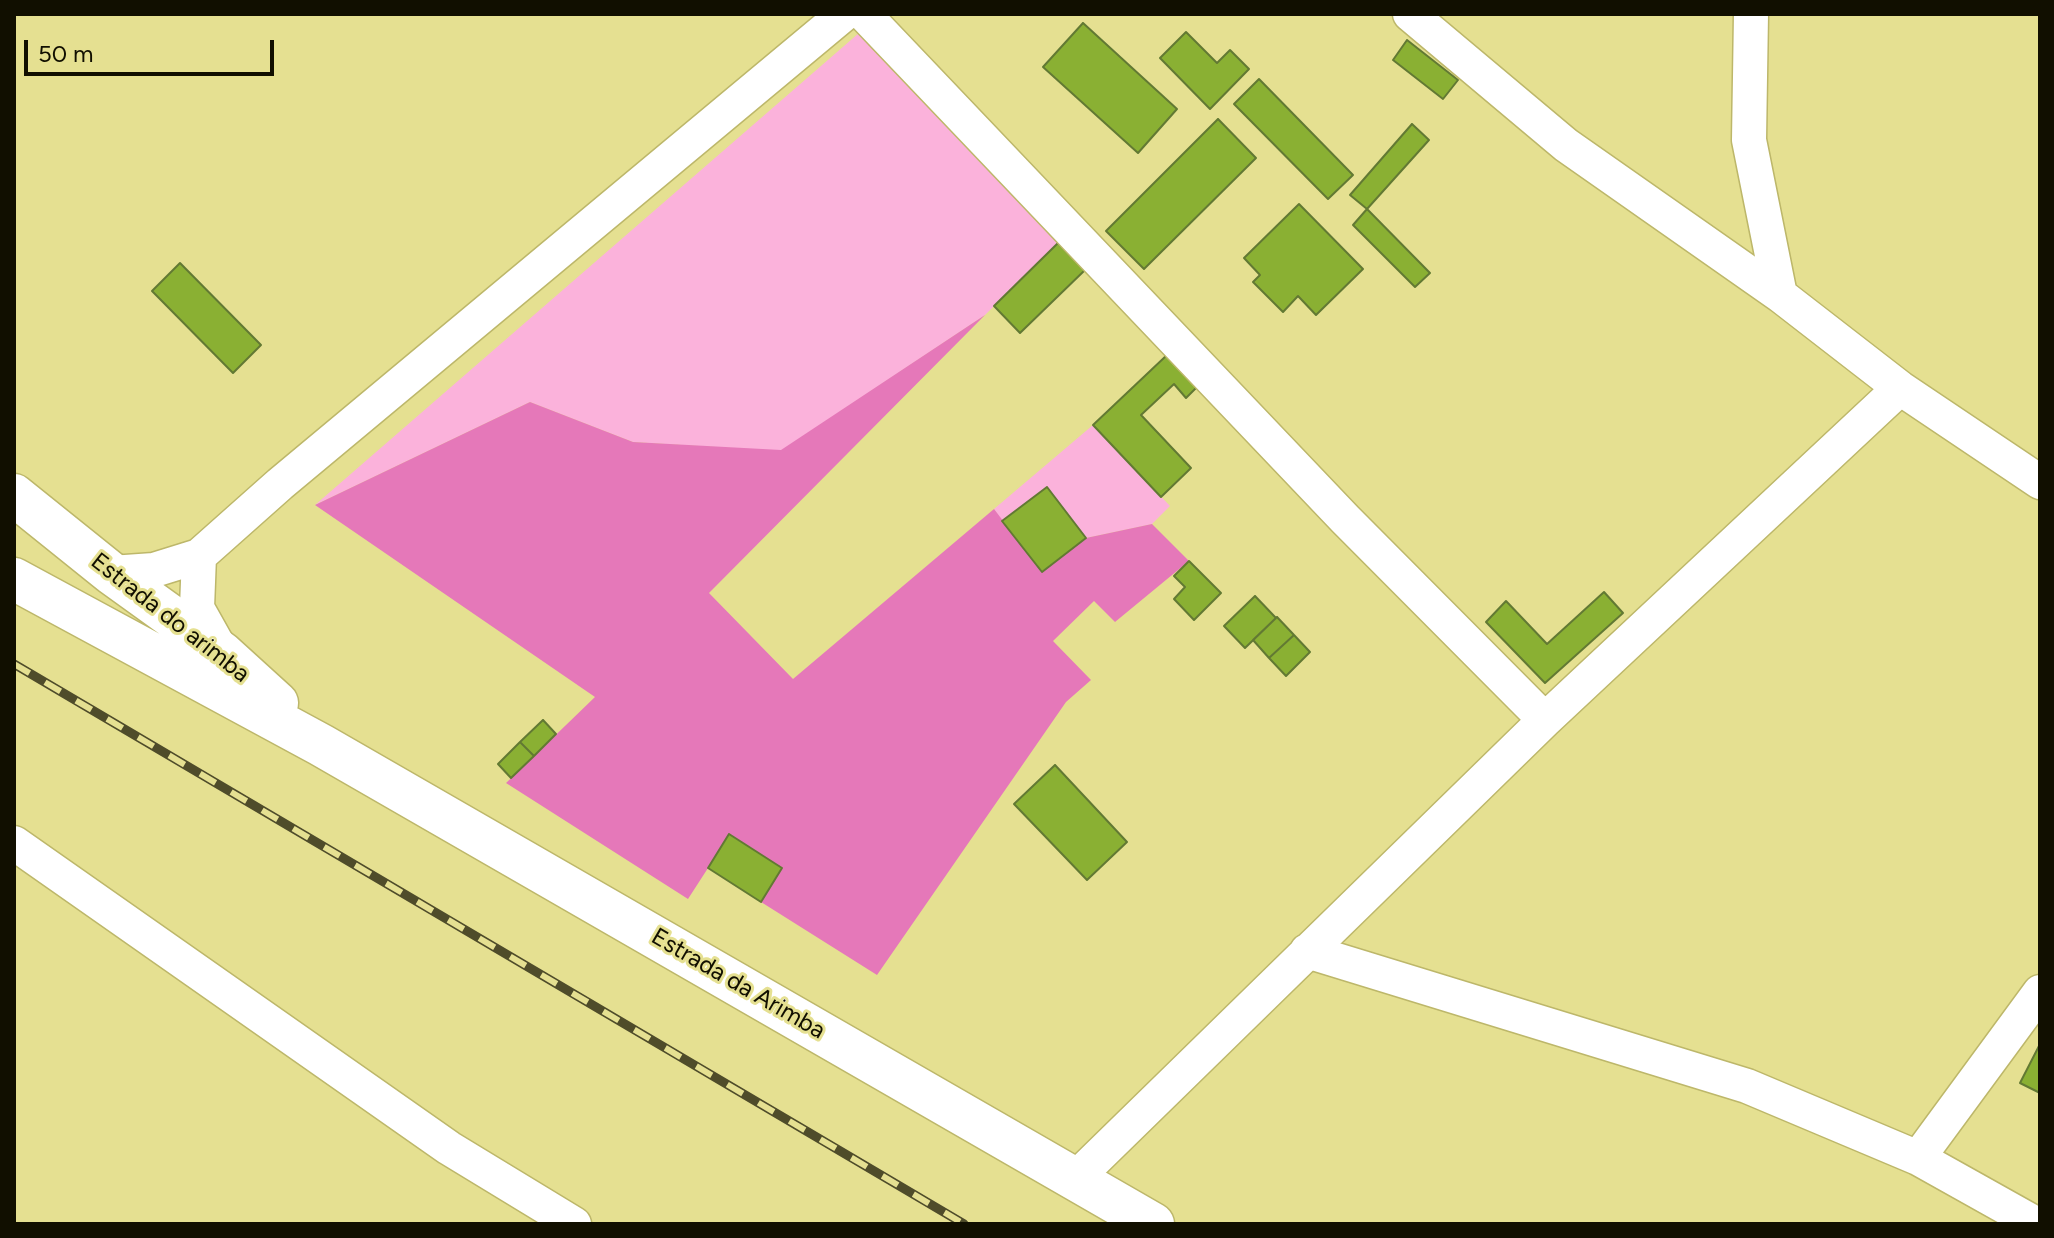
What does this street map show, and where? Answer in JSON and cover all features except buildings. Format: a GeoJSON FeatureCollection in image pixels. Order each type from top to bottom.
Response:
{"type":"FeatureCollection","features":[{"type":"Feature","properties":{"kind":"main road","name":"Estrada do arimba"},"geometry":{"type":"LineString","coordinates":[[14,495],[111,573],[222,653],[321,745]]}},
{"type":"Feature","properties":{"kind":"main road"},"geometry":{"type":"LineString","coordinates":[[14,579],[321,745]]}},
{"type":"Feature","properties":{"kind":"main road","name":"Estrada da Arimba"},"geometry":{"type":"LineString","coordinates":[[321,745],[1153,1224]]}},
{"type":"Feature","properties":{"kind":"street"},"geometry":{"type":"LineString","coordinates":[[111,573],[154,570],[199,556],[280,484],[844,14]]}},
{"type":"Feature","properties":{"kind":"street"},"geometry":{"type":"LineString","coordinates":[[864,14],[1323,497],[1545,720]]}},
{"type":"Feature","properties":{"kind":"street"},"geometry":{"type":"LineString","coordinates":[[1410,14],[1566,145],[1780,295],[1900,388],[2040,482]]}},
{"type":"Feature","properties":{"kind":"street"},"geometry":{"type":"LineString","coordinates":[[1751,14],[1749,140],[1780,295]]}},
{"type":"Feature","properties":{"kind":"street"},"geometry":{"type":"LineString","coordinates":[[1076,1178],[1545,720],[1900,388]]}},
{"type":"Feature","properties":{"kind":"street"},"geometry":{"type":"LineString","coordinates":[[199,556],[197,608],[222,653]]}},
{"type":"Feature","properties":{"kind":"street"},"geometry":{"type":"LineString","coordinates":[[14,843],[449,1148],[574,1224]]}},
{"type":"Feature","properties":{"kind":"street"},"geometry":{"type":"LineString","coordinates":[[1307,951],[1747,1086],[1918,1158],[2036,1224]]}},
{"type":"Feature","properties":{"kind":"street"},"geometry":{"type":"LineString","coordinates":[[1918,1158],[2040,992]]}},
{"type":"Feature","properties":{"kind":"shaded area"},"geometry":{"type":"Polygon","coordinates":[[[859,33],[1058,243],[985,315],[781,451],[633,442],[530,402],[315,505],[859,33]]]}},
{"type":"Feature","properties":{"kind":"shaded area"},"geometry":{"type":"Polygon","coordinates":[[[985,315],[709,593],[793,679],[994,509],[1042,572],[1086,538],[1152,524],[1189,561],[1115,622],[1094,601],[1053,641],[1091,680],[1066,702],[877,975],[761,902],[782,868],[730,834],[688,899],[506,783],[595,697],[315,505],[530,402],[633,442],[781,450],[985,315]]]}},
{"type":"Feature","properties":{"kind":"shaded area"},"geometry":{"type":"Polygon","coordinates":[[[1093,425],[1170,506],[1152,524],[1086,538],[1047,487],[1002,521],[994,509],[1093,425]]]}},
{"type":"Feature","properties":{"kind":"railway"},"geometry":{"type":"LineString","coordinates":[[14,664],[964,1224]]}}]}
